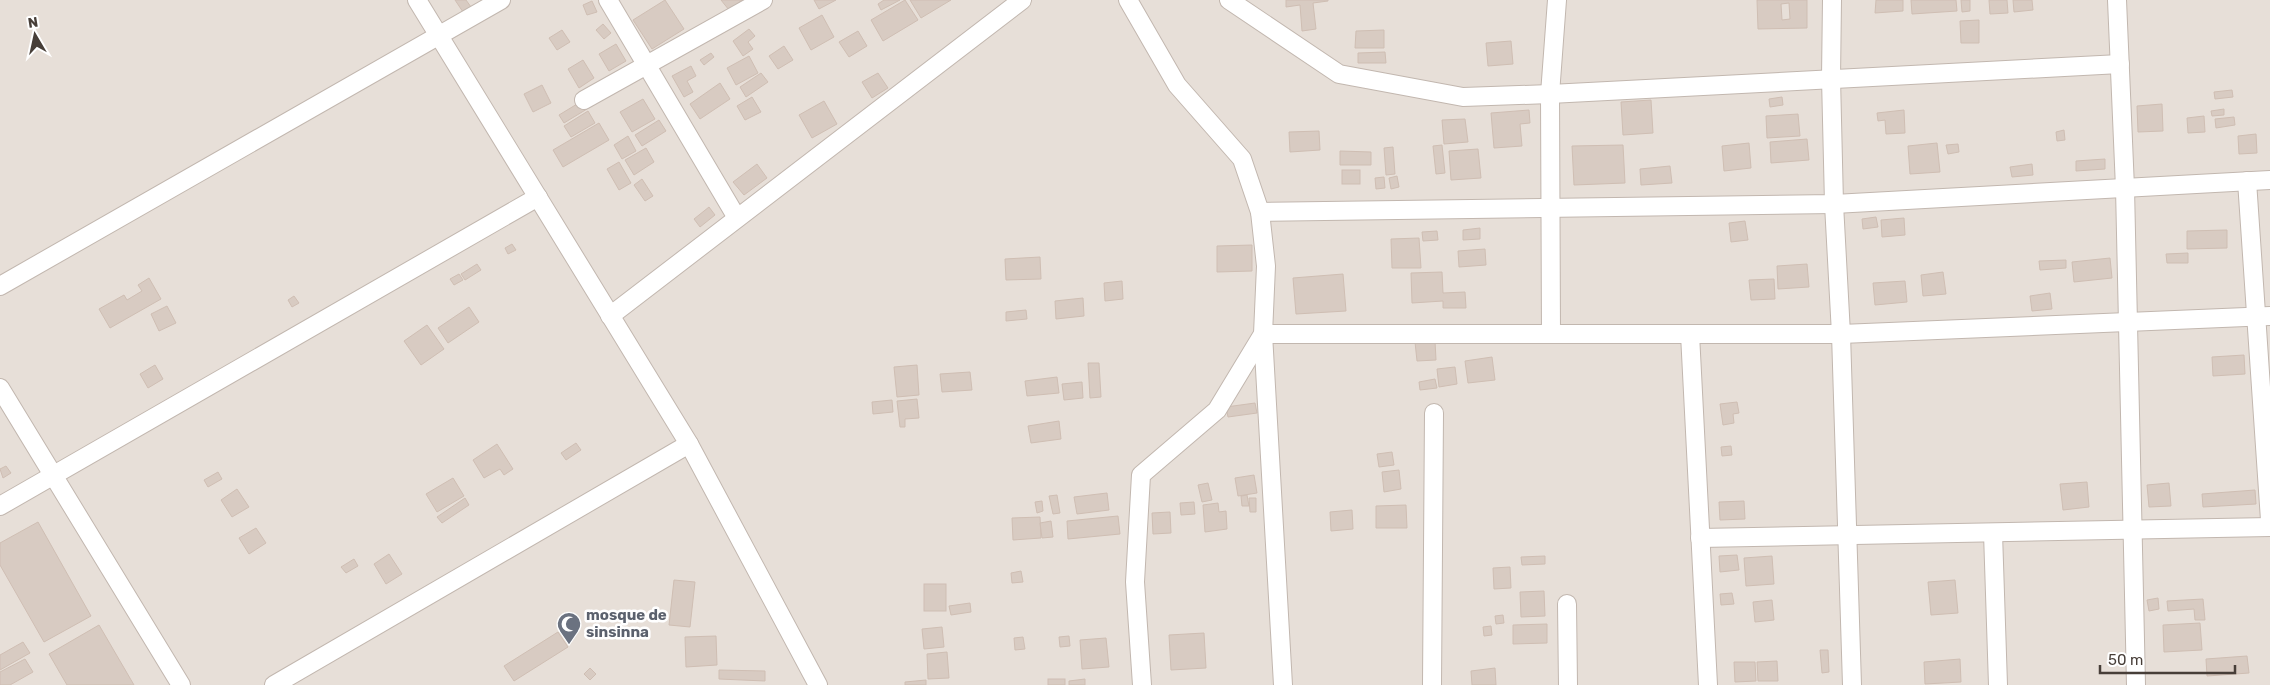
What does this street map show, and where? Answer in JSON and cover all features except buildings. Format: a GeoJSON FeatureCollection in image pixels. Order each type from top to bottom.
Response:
{"type":"FeatureCollection","features":[{"type":"Feature","properties":{"kind":"street"},"geometry":{"type":"LineString","coordinates":[[417,0],[689,444],[818,685]]}},
{"type":"Feature","properties":{"kind":"street"},"geometry":{"type":"LineString","coordinates":[[0,286],[501,0]]}},
{"type":"Feature","properties":{"kind":"street"},"geometry":{"type":"LineString","coordinates":[[608,0],[737,218]]}},
{"type":"Feature","properties":{"kind":"street"},"geometry":{"type":"LineString","coordinates":[[584,100],[763,0]]}},
{"type":"Feature","properties":{"kind":"street"},"geometry":{"type":"LineString","coordinates":[[610,316],[1022,0]]}},
{"type":"Feature","properties":{"kind":"street"},"geometry":{"type":"LineString","coordinates":[[1128,0],[1178,85],[1242,159],[1260,212],[1266,266],[1263,334],[1284,685]]}},
{"type":"Feature","properties":{"kind":"street"},"geometry":{"type":"LineString","coordinates":[[1229,0],[1339,74],[1463,97],[2120,64]]}},
{"type":"Feature","properties":{"kind":"street"},"geometry":{"type":"LineString","coordinates":[[1551,334],[1550,94],[1557,0]]}},
{"type":"Feature","properties":{"kind":"street"},"geometry":{"type":"LineString","coordinates":[[1832,0],[1831,78],[1834,204],[1841,334],[1852,685]]}},
{"type":"Feature","properties":{"kind":"street"},"geometry":{"type":"LineString","coordinates":[[2117,0],[2125,188],[2136,685]]}},
{"type":"Feature","properties":{"kind":"street"},"geometry":{"type":"LineString","coordinates":[[1260,212],[1834,204],[2270,180]]}},
{"type":"Feature","properties":{"kind":"street"},"geometry":{"type":"LineString","coordinates":[[2247,181],[2263,316],[2270,520]]}},
{"type":"Feature","properties":{"kind":"street"},"geometry":{"type":"LineString","coordinates":[[0,506],[538,197]]}},
{"type":"Feature","properties":{"kind":"street"},"geometry":{"type":"LineString","coordinates":[[1263,334],[1841,334],[2263,316]]}},
{"type":"Feature","properties":{"kind":"street"},"geometry":{"type":"LineString","coordinates":[[1142,685],[1135,582],[1141,476],[1217,410],[1263,334]]}},
{"type":"Feature","properties":{"kind":"street"},"geometry":{"type":"LineString","coordinates":[[1690,334],[1708,685]]}},
{"type":"Feature","properties":{"kind":"street"},"geometry":{"type":"LineString","coordinates":[[0,388],[181,685]]}},
{"type":"Feature","properties":{"kind":"street"},"geometry":{"type":"LineString","coordinates":[[1432,685],[1434,413]]}},
{"type":"Feature","properties":{"kind":"street"},"geometry":{"type":"LineString","coordinates":[[274,685],[689,444]]}},
{"type":"Feature","properties":{"kind":"street"},"geometry":{"type":"LineString","coordinates":[[1700,538],[2270,527]]}},
{"type":"Feature","properties":{"kind":"street"},"geometry":{"type":"LineString","coordinates":[[1993,533],[1998,685]]}},
{"type":"Feature","properties":{"kind":"street"},"geometry":{"type":"LineString","coordinates":[[1567,604],[1568,685]]}},
{"type":"Feature","properties":{"kind":"shaded area"},"geometry":{"type":"Polygon","coordinates":[[[0,0],[2270,0],[2270,685],[0,685],[0,0]]]}},
{"type":"Feature","properties":{"kind":"place","name":"mosque de sinsinna"},"geometry":{"type":"Point","coordinates":[569,645]}}]}
